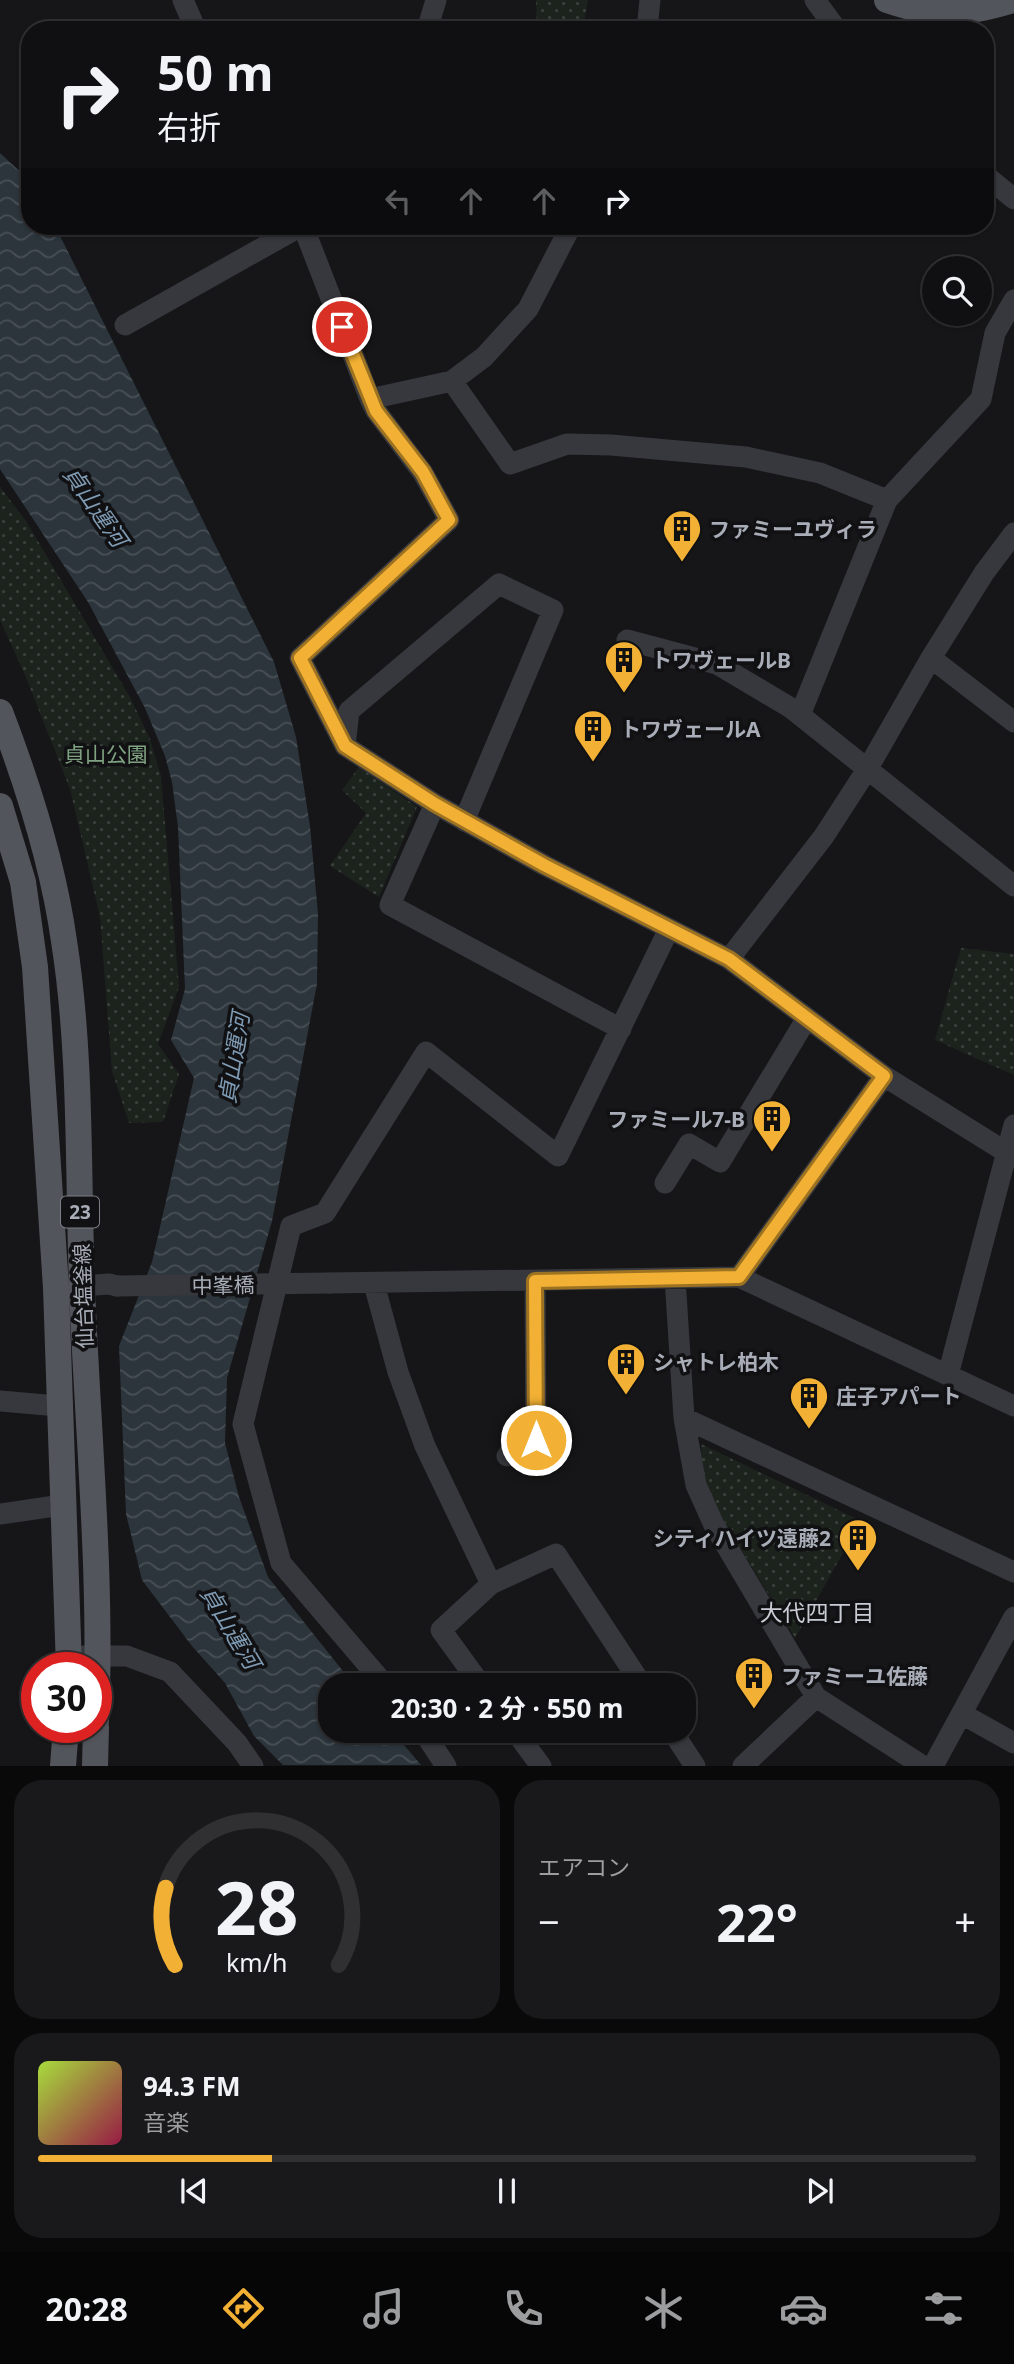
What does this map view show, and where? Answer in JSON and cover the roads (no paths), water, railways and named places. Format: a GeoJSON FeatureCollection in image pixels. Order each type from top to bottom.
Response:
{"type":"FeatureCollection","features":[{"type":"Feature","properties":{"kind":"main road"},"geometry":{"type":"LineString","coordinates":[[887,0],[920,9],[952,13],[978,10],[1013,0]]}},
{"type":"Feature","properties":{"kind":"main road","name":"仙台塩釜線"},"geometry":{"type":"LineString","coordinates":[[0,712],[49,865],[64,941],[75,1054],[69,1287],[58,1406],[69,1652]]}},
{"type":"Feature","properties":{"kind":"main road","name":"仙台塩釜線"},"geometry":{"type":"LineString","coordinates":[[0,806],[23,882],[35,967],[69,1287],[99,1652]]}},
{"type":"Feature","properties":{"kind":"main road"},"geometry":{"type":"LineString","coordinates":[[64,1766],[65,1743]]}},
{"type":"Feature","properties":{"kind":"main road"},"geometry":{"type":"LineString","coordinates":[[94,1766],[95,1743]]}},
{"type":"Feature","properties":{"kind":"street"},"geometry":{"type":"LineString","coordinates":[[183,0],[192,21]]}},
{"type":"Feature","properties":{"kind":"street"},"geometry":{"type":"LineString","coordinates":[[430,21],[436,0]]}},
{"type":"Feature","properties":{"kind":"street"},"geometry":{"type":"LineString","coordinates":[[648,21],[650,0]]}},
{"type":"Feature","properties":{"kind":"street"},"geometry":{"type":"LineString","coordinates":[[815,0],[830,21]]}},
{"type":"Feature","properties":{"kind":"street"},"geometry":{"type":"LineString","coordinates":[[994,182],[1014,199]]}},
{"type":"Feature","properties":{"kind":"street"},"geometry":{"type":"LineString","coordinates":[[125,325],[286,235]]}},
{"type":"Feature","properties":{"kind":"street"},"geometry":{"type":"LineString","coordinates":[[306,235],[376,411],[423,472],[449,520],[300,658],[345,746],[464,821],[729,959],[884,1076],[1010,1155]]}},
{"type":"Feature","properties":{"kind":"street"},"geometry":{"type":"LineString","coordinates":[[370,399],[452,382],[484,356],[528,309],[567,235]]}},
{"type":"Feature","properties":{"kind":"street"},"geometry":{"type":"LineString","coordinates":[[800,715],[887,500],[981,399],[995,333],[1014,300]]}},
{"type":"Feature","properties":{"kind":"street"},"geometry":{"type":"LineString","coordinates":[[452,382],[510,464],[567,444],[611,445],[746,457],[820,473],[887,500]]}},
{"type":"Feature","properties":{"kind":"street"},"geometry":{"type":"LineString","coordinates":[[729,959],[824,836],[868,768],[984,573],[1011,542]]}},
{"type":"Feature","properties":{"kind":"street"},"geometry":{"type":"LineString","coordinates":[[345,746],[349,711],[499,584],[553,611],[464,821]]}},
{"type":"Feature","properties":{"kind":"street"},"geometry":{"type":"LineString","coordinates":[[627,640],[717,664],[800,715],[1014,886]]}},
{"type":"Feature","properties":{"kind":"street"},"geometry":{"type":"LineString","coordinates":[[931,658],[1014,722]]}},
{"type":"Feature","properties":{"kind":"street"},"geometry":{"type":"LineString","coordinates":[[435,804],[390,905],[621,1029]]}},
{"type":"Feature","properties":{"kind":"street"},"geometry":{"type":"LineString","coordinates":[[374,1673],[281,1563],[243,1424],[291,1226],[325,1213],[426,1052],[558,1156],[669,929]]}},
{"type":"Feature","properties":{"kind":"street"},"geometry":{"type":"LineString","coordinates":[[665,1184],[689,1144],[720,1162],[807,1018]]}},
{"type":"Feature","properties":{"kind":"street"},"geometry":{"type":"LineString","coordinates":[[884,1076],[739,1277],[1014,1406]]}},
{"type":"Feature","properties":{"kind":"street"},"geometry":{"type":"LineString","coordinates":[[948,1375],[1010,1155],[1014,1125]]}},
{"type":"Feature","properties":{"kind":"street","name":"中峯橋"},"geometry":{"type":"LineString","coordinates":[[69,1287],[109,1284],[374,1284],[739,1277]]}},
{"type":"Feature","properties":{"kind":"street"},"geometry":{"type":"LineString","coordinates":[[675,1278],[684,1418],[696,1485],[714,1525],[816,1697],[923,1766]]}},
{"type":"Feature","properties":{"kind":"street"},"geometry":{"type":"LineString","coordinates":[[507,1456],[536,1440],[535,1281]]}},
{"type":"Feature","properties":{"kind":"street"},"geometry":{"type":"LineString","coordinates":[[374,1284],[398,1372],[425,1446],[491,1584]]}},
{"type":"Feature","properties":{"kind":"street"},"geometry":{"type":"LineString","coordinates":[[0,1401],[58,1406]]}},
{"type":"Feature","properties":{"kind":"street"},"geometry":{"type":"LineString","coordinates":[[684,1418],[1014,1572]]}},
{"type":"Feature","properties":{"kind":"street"},"geometry":{"type":"LineString","coordinates":[[0,1514],[62,1505]]}},
{"type":"Feature","properties":{"kind":"street"},"geometry":{"type":"LineString","coordinates":[[472,1673],[441,1630],[491,1584],[556,1554],[634,1673]]}},
{"type":"Feature","properties":{"kind":"street"},"geometry":{"type":"LineString","coordinates":[[933,1766],[1014,1617]]}},
{"type":"Feature","properties":{"kind":"street"},"geometry":{"type":"LineString","coordinates":[[112,1656],[127,1656],[170,1672],[237,1742],[253,1766]]}},
{"type":"Feature","properties":{"kind":"street"},"geometry":{"type":"LineString","coordinates":[[743,1766],[816,1697]]}},
{"type":"Feature","properties":{"kind":"street"},"geometry":{"type":"LineString","coordinates":[[962,1714],[1014,1743]]}},
{"type":"Feature","properties":{"kind":"street"},"geometry":{"type":"LineString","coordinates":[[431,1743],[446,1766]]}},
{"type":"Feature","properties":{"kind":"street"},"geometry":{"type":"LineString","coordinates":[[524,1743],[541,1766]]}},
{"type":"Feature","properties":{"kind":"street"},"geometry":{"type":"LineString","coordinates":[[680,1743],[695,1766]]}},
{"type":"Feature","properties":{"kind":"water","name":"貞山運河"},"geometry":{"type":"Polygon","coordinates":[[[0,153],[21,173],[21,235],[60,235],[274,662],[296,737],[310,826],[318,914],[317,984],[272,1221],[227,1378],[225,1443],[239,1497],[268,1577],[344,1673],[318,1673],[318,1743],[402,1743],[421,1765],[283,1765],[254,1736],[225,1683],[192,1646],[142,1580],[126,1514],[119,1346],[152,1262],[194,1078],[171,1040],[185,989],[178,827],[172,782],[165,756],[145,708],[88,602],[0,469],[0,153]]]}},
{"type":"Feature","properties":{"kind":"place","name":"ファミーユヴィラ"},"geometry":{"type":"Point","coordinates":[682,563]}},
{"type":"Feature","properties":{"kind":"place","name":"トワヴェールB"},"geometry":{"type":"Point","coordinates":[624,694]}},
{"type":"Feature","properties":{"kind":"place","name":"トワヴェールA"},"geometry":{"type":"Point","coordinates":[593,763]}},
{"type":"Feature","properties":{"kind":"place","name":"ファミール7-B"},"geometry":{"type":"Point","coordinates":[772,1153]}},
{"type":"Feature","properties":{"kind":"place","name":"シャトレ柏木"},"geometry":{"type":"Point","coordinates":[626,1396]}},
{"type":"Feature","properties":{"kind":"place","name":"庄子アパート"},"geometry":{"type":"Point","coordinates":[809,1430]}},
{"type":"Feature","properties":{"kind":"place","name":"シティハイツ遠藤2"},"geometry":{"type":"Point","coordinates":[858,1572]}},
{"type":"Feature","properties":{"kind":"place","name":"ファミーユ佐藤"},"geometry":{"type":"Point","coordinates":[754,1710]}},
{"type":"Feature","properties":{"kind":"district","name":"大代四丁目"},"geometry":{"type":"Point","coordinates":[817,1612]}},
{"type":"Feature","properties":{"kind":"park label","name":"貞山公園"},"geometry":{"type":"Point","coordinates":[106,754]}}]}
